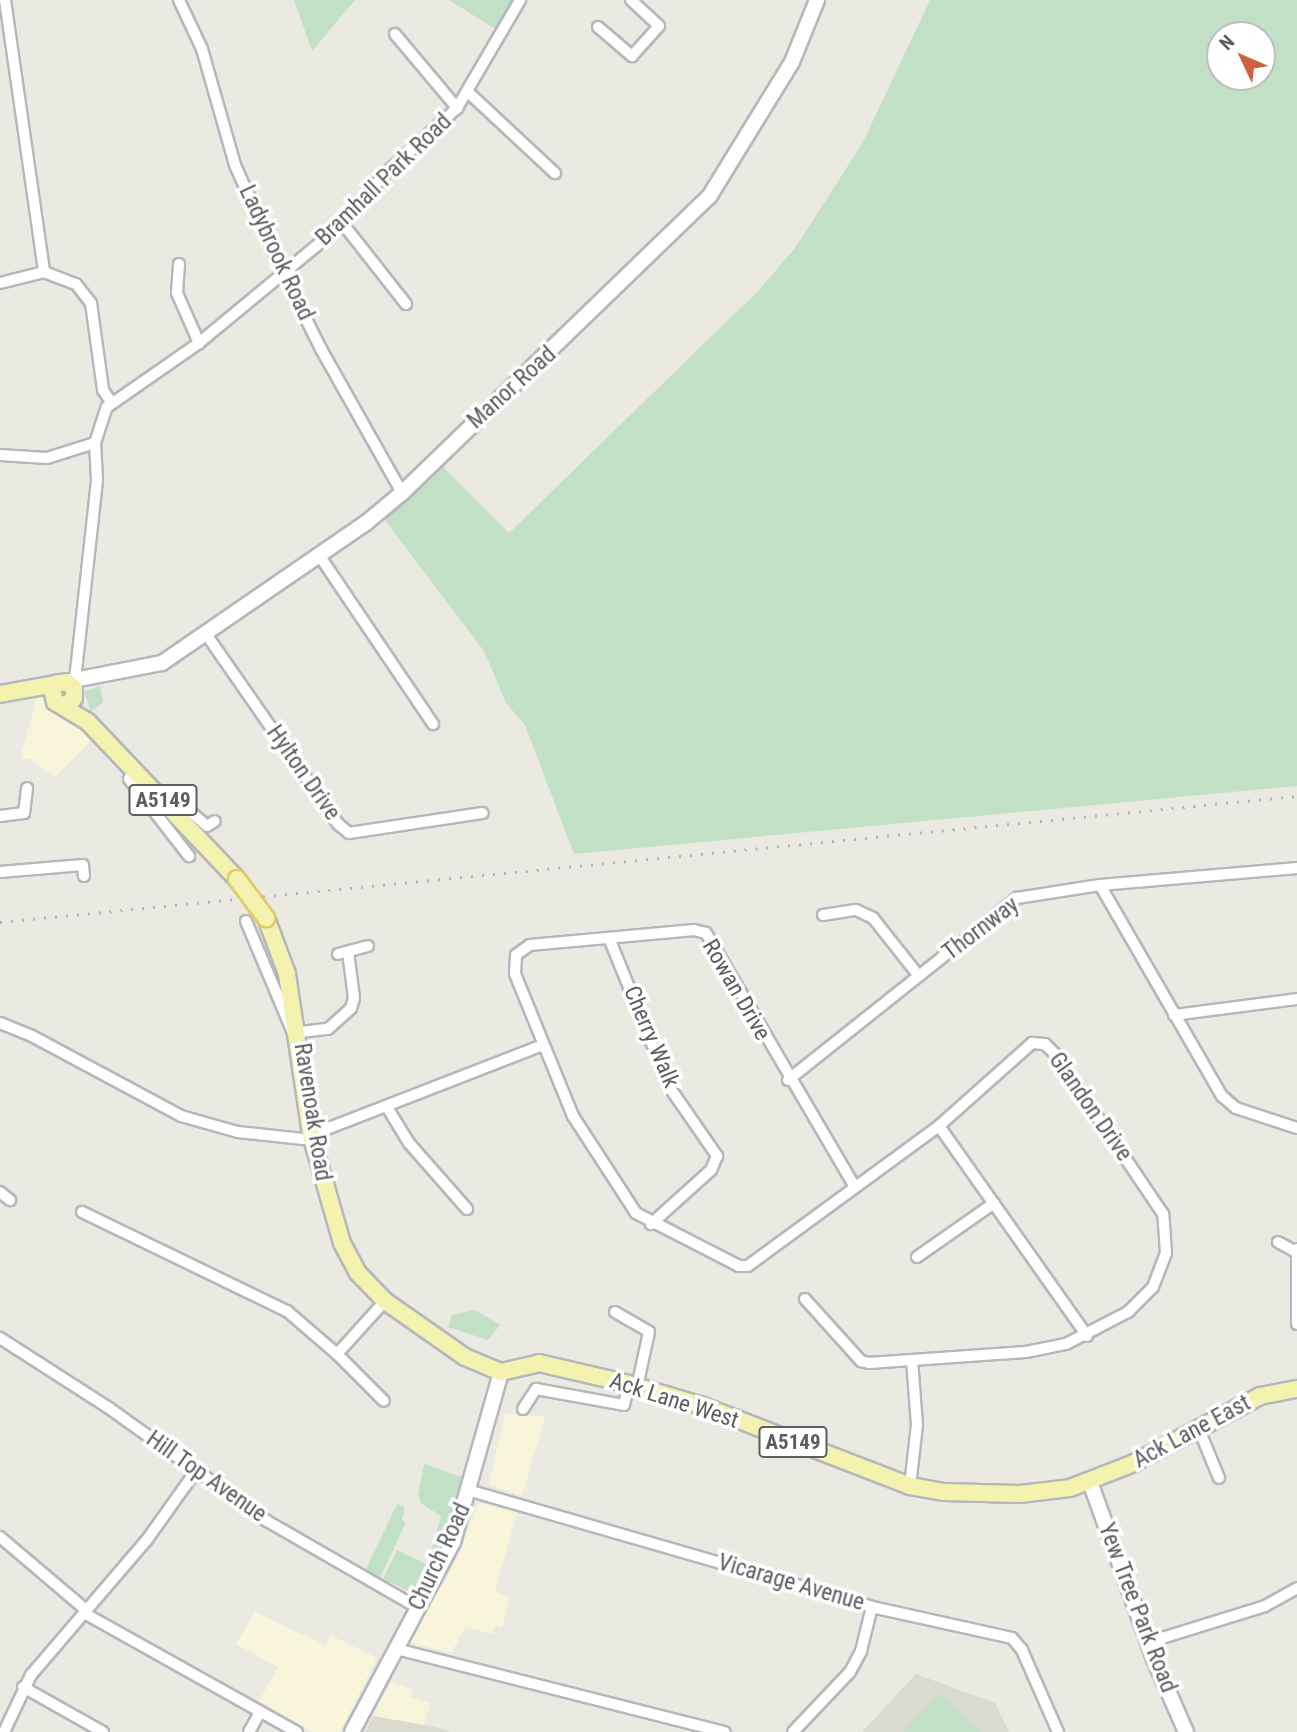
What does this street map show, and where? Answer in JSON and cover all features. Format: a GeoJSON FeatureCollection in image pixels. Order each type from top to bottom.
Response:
{"type":"FeatureCollection","features":[{"type":"Feature","properties":{"kind":"main road","name":"A5149"},"geometry":{"type":"LineString","coordinates":[[6,693],[65,691]]}},
{"type":"Feature","properties":{"kind":"main road","name":"Ravenoak Road"},"geometry":{"type":"LineString","coordinates":[[65,691],[88,722],[237,879],[266,918],[287,974],[299,1033],[312,1137],[342,1243],[358,1273],[385,1301],[466,1357],[501,1372]]}},
{"type":"Feature","properties":{"kind":"main road","name":"Ack Lane West"},"geometry":{"type":"LineString","coordinates":[[501,1372],[539,1363],[633,1385],[703,1406],[910,1486],[944,1492],[1020,1494],[1090,1482]]}},
{"type":"Feature","properties":{"kind":"main road","name":"Ack Lane East"},"geometry":{"type":"LineString","coordinates":[[1090,1482],[1260,1396],[1297,1389]]}},
{"type":"Feature","properties":{"kind":"street"},"geometry":{"type":"LineString","coordinates":[[5,0],[44,272]]}},
{"type":"Feature","properties":{"kind":"street","name":"Ladybrook Road"},"geometry":{"type":"LineString","coordinates":[[179,0],[202,49],[235,165],[283,273],[321,349],[402,493]]}},
{"type":"Feature","properties":{"kind":"street","name":"Bramhall Park Road"},"geometry":{"type":"LineString","coordinates":[[111,402],[143,385],[199,343],[343,224],[383,176],[457,108],[520,0]]}},
{"type":"Feature","properties":{"kind":"street"},"geometry":{"type":"LineString","coordinates":[[598,27],[632,56],[659,26],[631,0]]}},
{"type":"Feature","properties":{"kind":"street","name":"Manor Road"},"geometry":{"type":"LineString","coordinates":[[65,691],[110,675],[162,663],[319,555],[402,493],[709,197],[792,62],[817,0]]}},
{"type":"Feature","properties":{"kind":"street"},"geometry":{"type":"LineString","coordinates":[[395,34],[457,108]]}},
{"type":"Feature","properties":{"kind":"street"},"geometry":{"type":"LineString","coordinates":[[468,92],[555,173]]}},
{"type":"Feature","properties":{"kind":"street"},"geometry":{"type":"LineString","coordinates":[[343,224],[407,304]]}},
{"type":"Feature","properties":{"kind":"street"},"geometry":{"type":"LineString","coordinates":[[179,264],[177,293],[199,343]]}},
{"type":"Feature","properties":{"kind":"street"},"geometry":{"type":"LineString","coordinates":[[0,284],[44,272],[76,284],[91,303],[103,390],[111,402],[95,443],[97,480],[65,691]]}},
{"type":"Feature","properties":{"kind":"street"},"geometry":{"type":"LineString","coordinates":[[0,455],[47,458],[95,443]]}},
{"type":"Feature","properties":{"kind":"street"},"geometry":{"type":"LineString","coordinates":[[319,555],[433,724]]}},
{"type":"Feature","properties":{"kind":"street","name":"Hylton Drive"},"geometry":{"type":"LineString","coordinates":[[206,634],[338,824],[349,833],[483,813]]}},
{"type":"Feature","properties":{"kind":"street","name":"Ravenoak Road"},"geometry":{"type":"LineString","coordinates":[[134,768],[129,779],[174,831],[189,856]]}},
{"type":"Feature","properties":{"kind":"street"},"geometry":{"type":"LineString","coordinates":[[0,816],[24,813],[27,788]]}},
{"type":"Feature","properties":{"kind":"street","name":"Ravenoak Road"},"geometry":{"type":"LineString","coordinates":[[172,809],[184,806],[207,826],[215,821]]}},
{"type":"Feature","properties":{"kind":"street"},"geometry":{"type":"LineString","coordinates":[[0,872],[83,865],[84,876]]}},
{"type":"Feature","properties":{"kind":"street","name":"Thornway"},"geometry":{"type":"LineString","coordinates":[[788,1080],[1017,898],[1100,885],[1297,868]]}},
{"type":"Feature","properties":{"kind":"street"},"geometry":{"type":"LineString","coordinates":[[1100,885],[1228,1104],[1297,1128]]}},
{"type":"Feature","properties":{"kind":"street"},"geometry":{"type":"LineString","coordinates":[[823,915],[856,910],[873,918],[919,976]]}},
{"type":"Feature","properties":{"kind":"street"},"geometry":{"type":"LineString","coordinates":[[246,921],[289,1027],[299,1033],[328,1029],[351,1008],[354,998],[343,953],[368,946]]}},
{"type":"Feature","properties":{"kind":"street","name":"Rowan Drive"},"geometry":{"type":"LineString","coordinates":[[543,1045],[515,974],[516,955],[530,945],[694,930],[706,933],[788,1080],[854,1185]]}},
{"type":"Feature","properties":{"kind":"street","name":"Cherry Walk"},"geometry":{"type":"LineString","coordinates":[[609,938],[670,1088],[717,1156],[711,1170],[651,1224]]}},
{"type":"Feature","properties":{"kind":"street"},"geometry":{"type":"LineString","coordinates":[[1174,1015],[1297,999]]}},
{"type":"Feature","properties":{"kind":"street"},"geometry":{"type":"LineString","coordinates":[[0,1023],[32,1035],[181,1116],[251,1134],[312,1137],[543,1045]]}},
{"type":"Feature","properties":{"kind":"street","name":"Glandon Drive"},"geometry":{"type":"LineString","coordinates":[[543,1045],[573,1116],[636,1213],[651,1224],[730,1263],[748,1266],[854,1185],[939,1126],[1024,1047],[1045,1044],[1055,1054],[1154,1198],[1166,1235],[1161,1270],[1144,1299],[1087,1336],[1026,1352],[861,1361],[805,1298]]}},
{"type":"Feature","properties":{"kind":"street"},"geometry":{"type":"LineString","coordinates":[[387,1107],[451,1202],[467,1209]]}},
{"type":"Feature","properties":{"kind":"street"},"geometry":{"type":"LineString","coordinates":[[939,1126],[1087,1336]]}},
{"type":"Feature","properties":{"kind":"street"},"geometry":{"type":"LineString","coordinates":[[0,1192],[10,1200]]}},
{"type":"Feature","properties":{"kind":"street"},"geometry":{"type":"LineString","coordinates":[[917,1257],[994,1203]]}},
{"type":"Feature","properties":{"kind":"street"},"geometry":{"type":"LineString","coordinates":[[82,1212],[287,1311],[337,1354],[384,1401]]}},
{"type":"Feature","properties":{"kind":"street"},"geometry":{"type":"LineString","coordinates":[[1278,1242],[1295,1250],[1297,1324]]}},
{"type":"Feature","properties":{"kind":"street"},"geometry":{"type":"LineString","coordinates":[[337,1354],[385,1301]]}},
{"type":"Feature","properties":{"kind":"street"},"geometry":{"type":"LineString","coordinates":[[523,1409],[536,1389],[623,1408],[649,1332],[614,1312]]}},
{"type":"Feature","properties":{"kind":"street","name":"Hill Top Avenue"},"geometry":{"type":"LineString","coordinates":[[0,1338],[61,1375],[304,1544],[418,1608]]}},
{"type":"Feature","properties":{"kind":"street"},"geometry":{"type":"LineString","coordinates":[[910,1486],[917,1425],[912,1360]]}},
{"type":"Feature","properties":{"kind":"street","name":"Church Road"},"geometry":{"type":"LineString","coordinates":[[352,1732],[453,1542],[471,1491],[501,1372]]}},
{"type":"Feature","properties":{"kind":"street"},"geometry":{"type":"LineString","coordinates":[[1198,1427],[1219,1478]]}},
{"type":"Feature","properties":{"kind":"street"},"geometry":{"type":"LineString","coordinates":[[4,1732],[23,1687],[146,1541],[196,1471]]}},
{"type":"Feature","properties":{"kind":"street","name":"Yew Tree Park Road"},"geometry":{"type":"LineString","coordinates":[[1090,1482],[1149,1642],[1186,1732]]}},
{"type":"Feature","properties":{"kind":"street","name":"Vicarage Avenue"},"geometry":{"type":"LineString","coordinates":[[471,1491],[872,1607],[1012,1638],[1022,1650],[1058,1732]]}},
{"type":"Feature","properties":{"kind":"street"},"geometry":{"type":"LineString","coordinates":[[0,1536],[85,1612],[297,1732]]}},
{"type":"Feature","properties":{"kind":"street"},"geometry":{"type":"LineString","coordinates":[[1149,1642],[1265,1606],[1297,1588]]}},
{"type":"Feature","properties":{"kind":"street"},"geometry":{"type":"LineString","coordinates":[[793,1732],[850,1672],[861,1651],[872,1607]]}},
{"type":"Feature","properties":{"kind":"street"},"geometry":{"type":"LineString","coordinates":[[396,1648],[725,1732]]}},
{"type":"Feature","properties":{"kind":"street"},"geometry":{"type":"LineString","coordinates":[[23,1687],[103,1732]]}},
{"type":"Feature","properties":{"kind":"street"},"geometry":{"type":"LineString","coordinates":[[249,1732],[260,1712]]}},
{"type":"Feature","properties":{"kind":"shaded area"},"geometry":{"type":"Polygon","coordinates":[[[37,697],[55,704],[95,736],[55,777],[30,759],[20,759],[37,697]]]}},
{"type":"Feature","properties":{"kind":"shaded area"},"geometry":{"type":"Polygon","coordinates":[[[505,1413],[545,1417],[522,1496],[489,1484],[505,1413]]]}},
{"type":"Feature","properties":{"kind":"shaded area"},"geometry":{"type":"Polygon","coordinates":[[[479,1503],[517,1512],[495,1591],[510,1598],[502,1628],[495,1626],[493,1634],[466,1627],[451,1653],[408,1642],[452,1569],[479,1503]]]}},
{"type":"Feature","properties":{"kind":"shaded area"},"geometry":{"type":"Polygon","coordinates":[[[255,1612],[325,1645],[330,1635],[377,1658],[340,1732],[313,1732],[259,1701],[278,1667],[236,1644],[255,1612]]]}},
{"type":"Feature","properties":{"kind":"shaded area"},"geometry":{"type":"Polygon","coordinates":[[[916,1674],[995,1703],[1009,1732],[862,1732],[916,1674]]]}},
{"type":"Feature","properties":{"kind":"shaded area"},"geometry":{"type":"Polygon","coordinates":[[[390,1682],[413,1690],[411,1697],[430,1703],[424,1725],[373,1716],[390,1682]]]}},
{"type":"Feature","properties":{"kind":"shaded area"},"geometry":{"type":"Polygon","coordinates":[[[373,1716],[435,1727],[451,1732],[365,1732],[373,1716]]]}},
{"type":"Feature","properties":{"kind":"green space"},"geometry":{"type":"Polygon","coordinates":[[[294,0],[355,0],[312,51],[294,0]]]}},
{"type":"Feature","properties":{"kind":"green space"},"geometry":{"type":"Polygon","coordinates":[[[449,0],[510,0],[521,8],[508,37],[449,0]]]}},
{"type":"Feature","properties":{"kind":"green space"},"geometry":{"type":"Polygon","coordinates":[[[930,0],[1297,0],[1297,786],[574,854],[525,725],[506,703],[484,651],[384,519],[443,467],[509,533],[759,290],[795,248],[862,144],[930,0]]]}},
{"type":"Feature","properties":{"kind":"green space"},"geometry":{"type":"Polygon","coordinates":[[[100,686],[103,702],[91,712],[84,692],[100,686]]]}},
{"type":"Feature","properties":{"kind":"green space"},"geometry":{"type":"Polygon","coordinates":[[[475,1310],[500,1325],[488,1340],[448,1327],[452,1315],[475,1310]]]}},
{"type":"Feature","properties":{"kind":"green space"},"geometry":{"type":"Polygon","coordinates":[[[424,1464],[464,1478],[454,1515],[436,1552],[432,1548],[441,1516],[421,1503],[418,1495],[424,1464]]]}},
{"type":"Feature","properties":{"kind":"green space"},"geometry":{"type":"Polygon","coordinates":[[[397,1504],[405,1507],[402,1520],[406,1522],[380,1578],[365,1571],[397,1504]]]}},
{"type":"Feature","properties":{"kind":"green space"},"geometry":{"type":"Polygon","coordinates":[[[397,1550],[428,1565],[414,1594],[383,1579],[397,1550]]]}},
{"type":"Feature","properties":{"kind":"green space"},"geometry":{"type":"Polygon","coordinates":[[[940,1693],[980,1732],[903,1732],[940,1693]]]}},
{"type":"Feature","properties":{"kind":"railway"},"geometry":{"type":"LineString","coordinates":[[0,922],[1297,796]]}}]}
